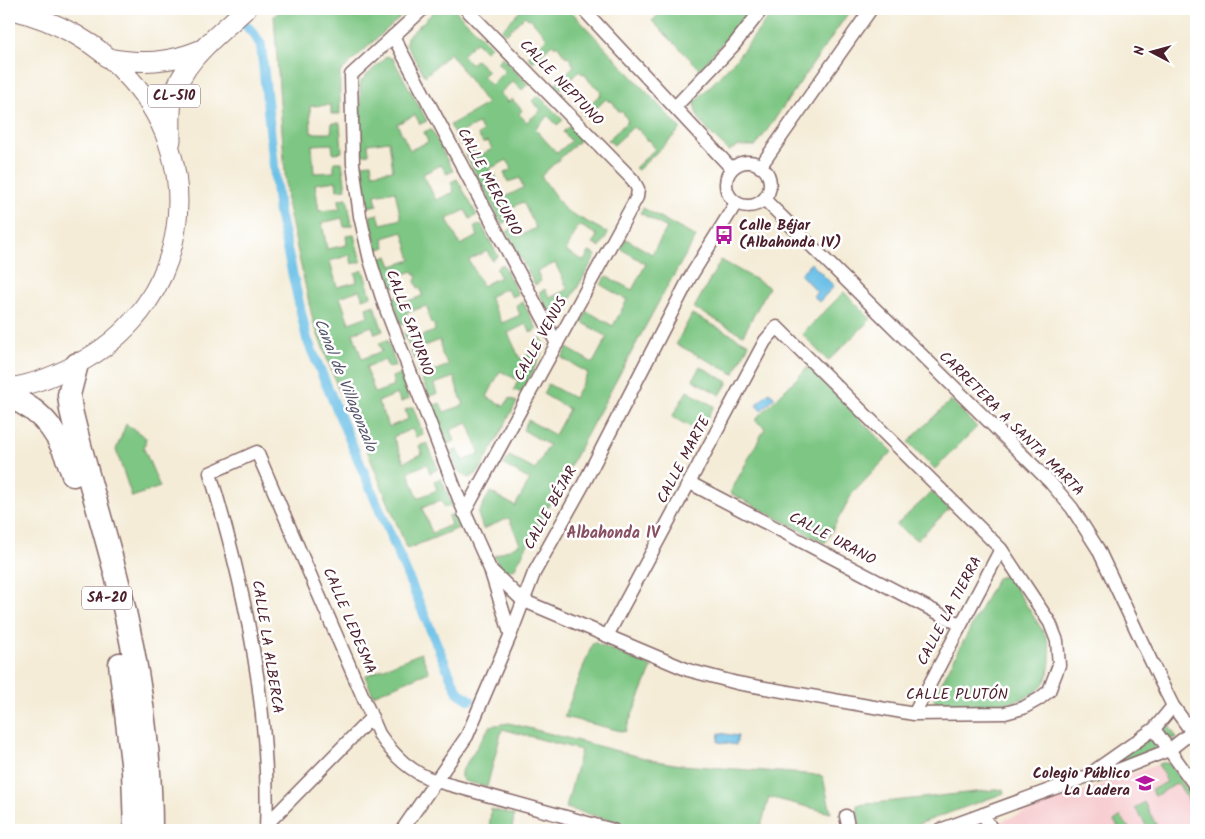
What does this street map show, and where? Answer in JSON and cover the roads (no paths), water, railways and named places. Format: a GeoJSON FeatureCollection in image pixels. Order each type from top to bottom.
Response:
{"type":"FeatureCollection","features":[{"type":"Feature","properties":{"kind":"highway","name":"SA-20"},"geometry":{"type":"LineString","coordinates":[[77,364],[70,395],[72,410],[125,612],[142,701],[150,789],[151,830]]}},
{"type":"Feature","properties":{"kind":"highway","name":"SA-20"},"geometry":{"type":"LineString","coordinates":[[9,397],[22,402],[42,416],[56,432],[65,449],[91,531],[112,617],[127,708],[133,771],[135,830]]}},
{"type":"Feature","properties":{"kind":"main road"},"geometry":{"type":"LineString","coordinates":[[9,9],[30,14],[57,25],[83,39],[107,57],[131,79],[146,98],[160,121],[171,152],[178,193],[178,214],[174,242],[165,272],[152,298],[124,332],[104,349],[51,377],[9,388]]}},
{"type":"Feature","properties":{"kind":"main road","name":"CL-510"},"geometry":{"type":"LineString","coordinates":[[171,152],[172,103],[185,71],[204,48],[241,13]]}},
{"type":"Feature","properties":{"kind":"main road","name":"CL-510"},"geometry":{"type":"LineString","coordinates":[[107,57],[135,63],[156,63],[180,58],[204,48]]}},
{"type":"Feature","properties":{"kind":"street"},"geometry":{"type":"LineString","coordinates":[[393,36],[423,9]]}},
{"type":"Feature","properties":{"kind":"street","name":"CALLE NEPTUNO"},"geometry":{"type":"LineString","coordinates":[[466,9],[632,180]]}},
{"type":"Feature","properties":{"kind":"street"},"geometry":{"type":"LineString","coordinates":[[583,9],[732,169]]}},
{"type":"Feature","properties":{"kind":"street"},"geometry":{"type":"LineString","coordinates":[[675,107],[733,46],[762,9]]}},
{"type":"Feature","properties":{"kind":"street"},"geometry":{"type":"LineString","coordinates":[[760,167],[871,9]]}},
{"type":"Feature","properties":{"kind":"street","name":"CALLE SATURNO"},"geometry":{"type":"LineString","coordinates":[[393,36],[351,75],[350,137],[355,184],[370,260],[384,304],[464,513],[500,586],[510,599],[522,600]]}},
{"type":"Feature","properties":{"kind":"street","name":"CALLE MERCURIO"},"geometry":{"type":"LineString","coordinates":[[393,36],[557,344]]}},
{"type":"Feature","properties":{"kind":"street"},"geometry":{"type":"LineString","coordinates":[[747,163],[760,167],[768,176],[769,182],[769,188],[764,199],[750,206],[736,203],[726,189],[727,177],[732,169],[747,163]]}},
{"type":"Feature","properties":{"kind":"street","name":"CALLE VENUS"},"geometry":{"type":"LineString","coordinates":[[464,513],[637,197],[638,188],[632,180]]}},
{"type":"Feature","properties":{"kind":"street","name":"CARRETERA A SANTA MARTA"},"geometry":{"type":"LineString","coordinates":[[764,199],[1050,482],[1072,508],[1098,549],[1173,706],[1194,735]]}},
{"type":"Feature","properties":{"kind":"street","name":"CALLE BÉJAR"},"geometry":{"type":"LineString","coordinates":[[402,830],[467,736],[510,636],[532,577],[583,485],[693,272],[736,203]]}},
{"type":"Feature","properties":{"kind":"street","name":"CALLE MARTE"},"geometry":{"type":"LineString","coordinates":[[607,636],[765,341],[777,327]]}},
{"type":"Feature","properties":{"kind":"street","name":"CALLE PLUTÓN"},"geometry":{"type":"LineString","coordinates":[[522,600],[688,670],[737,684],[914,714],[1006,713],[1023,708],[1048,691],[1059,665],[1057,640],[1050,623],[1001,549],[777,327]]}},
{"type":"Feature","properties":{"kind":"street","name":"CALLE LEDESMA"},"geometry":{"type":"LineString","coordinates":[[210,473],[257,452],[379,734],[399,760],[421,776],[436,781],[613,830]]}},
{"type":"Feature","properties":{"kind":"street","name":"CALLE LA ALBERCA"},"geometry":{"type":"LineString","coordinates":[[210,473],[235,559],[252,640],[264,734],[267,790],[266,827]]}},
{"type":"Feature","properties":{"kind":"street","name":"CALLE URANO"},"geometry":{"type":"LineString","coordinates":[[690,483],[960,624]]}},
{"type":"Feature","properties":{"kind":"street","name":"CALLE LA TIERRA"},"geometry":{"type":"LineString","coordinates":[[914,714],[1001,549]]}},
{"type":"Feature","properties":{"kind":"street"},"geometry":{"type":"LineString","coordinates":[[500,586],[532,577]]}},
{"type":"Feature","properties":{"kind":"street","name":"CALLE SATURNO"},"geometry":{"type":"LineString","coordinates":[[500,586],[510,636]]}},
{"type":"Feature","properties":{"kind":"street"},"geometry":{"type":"LineString","coordinates":[[1085,777],[1154,729],[1173,706]]}},
{"type":"Feature","properties":{"kind":"street"},"geometry":{"type":"LineString","coordinates":[[266,827],[372,717]]}},
{"type":"Feature","properties":{"kind":"street"},"geometry":{"type":"LineString","coordinates":[[1154,729],[1196,787]]}},
{"type":"Feature","properties":{"kind":"street"},"geometry":{"type":"LineString","coordinates":[[940,830],[1085,777],[1118,770],[1169,750],[1194,735]]}},
{"type":"Feature","properties":{"kind":"street"},"geometry":{"type":"LineString","coordinates":[[267,790],[279,799],[290,800]]}},
{"type":"Feature","properties":{"kind":"street"},"geometry":{"type":"LineString","coordinates":[[983,814],[992,830]]}},
{"type":"Feature","properties":{"kind":"street"},"geometry":{"type":"LineString","coordinates":[[846,816],[849,830]]}},
{"type":"Feature","properties":{"kind":"water"},"geometry":{"type":"Polygon","coordinates":[[[811,263],[834,286],[819,302],[813,296],[817,292],[800,274],[811,263]]]}},
{"type":"Feature","properties":{"kind":"water"},"geometry":{"type":"Polygon","coordinates":[[[769,392],[775,397],[761,411],[756,405],[769,392]]]}},
{"type":"Feature","properties":{"kind":"water"},"geometry":{"type":"Polygon","coordinates":[[[719,733],[738,736],[736,745],[718,742],[719,733]]]}},
{"type":"Feature","properties":{"kind":"waterway","name":"Canal de Villagonzalo"},"geometry":{"type":"LineString","coordinates":[[231,9],[254,34],[261,45],[279,213],[307,339],[449,673],[458,692],[470,700]]}},
{"type":"Feature","properties":{"kind":"place","name":"Calle Béjar (Albahonda IV)"},"geometry":{"type":"Point","coordinates":[724,235]}},
{"type":"Feature","properties":{"kind":"place","name":"Colegio Público La Ladera"},"geometry":{"type":"Point","coordinates":[1145,783]}},
{"type":"Feature","properties":{"kind":"district","name":"Albahonda IV"},"geometry":{"type":"Point","coordinates":[613,533]}}]}
